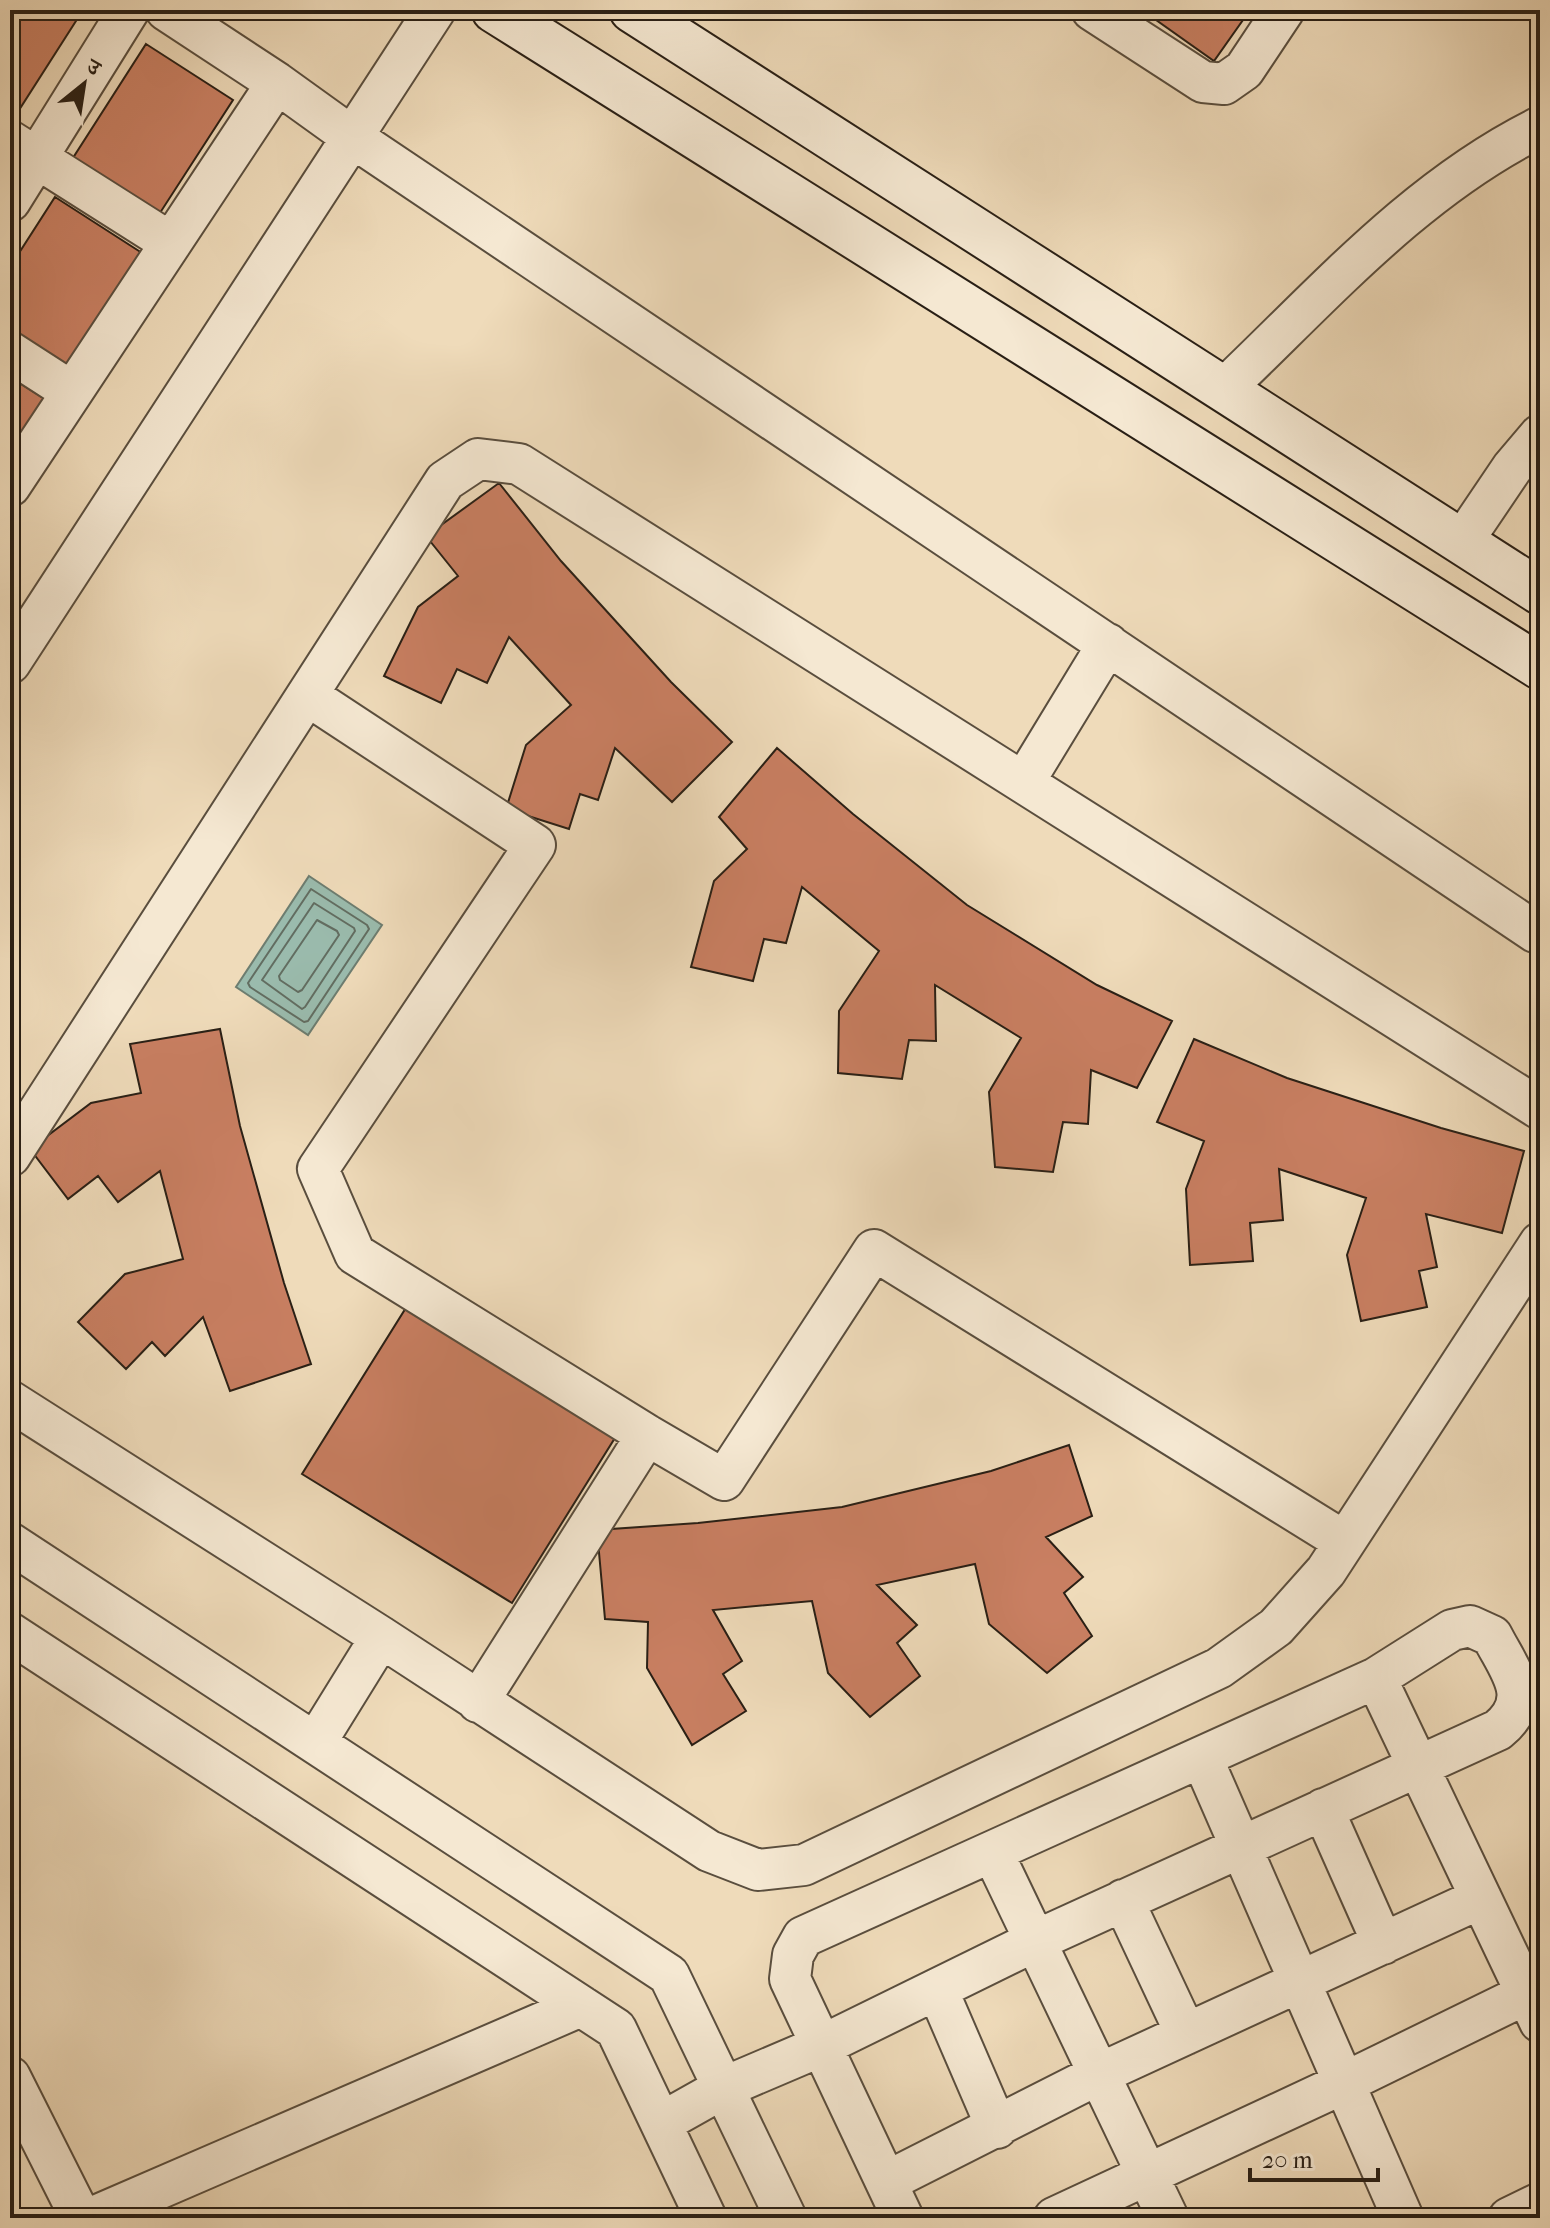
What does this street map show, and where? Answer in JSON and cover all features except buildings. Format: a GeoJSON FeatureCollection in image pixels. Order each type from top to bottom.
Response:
{"type":"FeatureCollection","features":[{"type":"Feature","properties":{"kind":"street"},"geometry":{"type":"LineString","coordinates":[[10,201],[24,150],[129,10]]}},
{"type":"Feature","properties":{"kind":"street"},"geometry":{"type":"LineString","coordinates":[[166,10],[1535,932]]}},
{"type":"Feature","properties":{"kind":"street"},"geometry":{"type":"LineString","coordinates":[[10,663],[435,10]]}},
{"type":"Feature","properties":{"kind":"street"},"geometry":{"type":"LineString","coordinates":[[494,10],[1540,667]]}},
{"type":"Feature","properties":{"kind":"street"},"geometry":{"type":"LineString","coordinates":[[632,10],[1540,592]]}},
{"type":"Feature","properties":{"kind":"street"},"geometry":{"type":"LineString","coordinates":[[1092,10],[1203,82],[1224,84],[1244,70],[1284,10]]}},
{"type":"Feature","properties":{"kind":"street"},"geometry":{"type":"LineString","coordinates":[[10,486],[277,83]]}},
{"type":"Feature","properties":{"kind":"street"},"geometry":{"type":"LineString","coordinates":[[1224,389],[1434,192],[1540,127]]}},
{"type":"Feature","properties":{"kind":"street"},"geometry":{"type":"LineString","coordinates":[[24,150],[171,243]]}},
{"type":"Feature","properties":{"kind":"street"},"geometry":{"type":"LineString","coordinates":[[10,352],[72,392]]}},
{"type":"Feature","properties":{"kind":"street"},"geometry":{"type":"LineString","coordinates":[[1462,542],[1512,468],[1540,435]]}},
{"type":"Feature","properties":{"kind":"street"},"geometry":{"type":"LineString","coordinates":[[10,1156],[445,481],[478,459],[519,464],[1540,1109]]}},
{"type":"Feature","properties":{"kind":"street"},"geometry":{"type":"LineString","coordinates":[[1024,782],[1108,644]]}},
{"type":"Feature","properties":{"kind":"street"},"geometry":{"type":"LineString","coordinates":[[307,695],[535,845],[318,1169],[355,1254],[724,1480],[874,1250],[1345,1542]]}},
{"type":"Feature","properties":{"kind":"street"},"geometry":{"type":"LineString","coordinates":[[10,1401],[709,1851],[758,1870],[804,1865],[1219,1668],[1276,1627],[1326,1571],[1540,1243]]}},
{"type":"Feature","properties":{"kind":"street"},"geometry":{"type":"LineString","coordinates":[[478,1702],[647,1435]]}},
{"type":"Feature","properties":{"kind":"street"},"geometry":{"type":"LineString","coordinates":[[10,1543],[669,1975],[786,2218]]}},
{"type":"Feature","properties":{"kind":"street"},"geometry":{"type":"LineString","coordinates":[[661,2123],[725,2087],[821,2046],[1035,1941],[1498,1730],[1511,1719],[1519,1703],[1517,1686],[1492,1636],[1470,1626],[1452,1630],[1376,1678],[803,1937],[793,1955],[790,1979],[821,2046],[903,2218]]}},
{"type":"Feature","properties":{"kind":"street"},"geometry":{"type":"LineString","coordinates":[[10,1633],[616,2029],[706,2218]]}},
{"type":"Feature","properties":{"kind":"street"},"geometry":{"type":"LineString","coordinates":[[316,1742],[381,1637]]}},
{"type":"Feature","properties":{"kind":"street"},"geometry":{"type":"LineString","coordinates":[[1054,2218],[1344,2083],[1533,2008],[1376,1678]]}},
{"type":"Feature","properties":{"kind":"street"},"geometry":{"type":"LineString","coordinates":[[1202,1758],[1403,2218]]}},
{"type":"Feature","properties":{"kind":"street"},"geometry":{"type":"LineString","coordinates":[[1323,1809],[1383,1944]]}},
{"type":"Feature","properties":{"kind":"street"},"geometry":{"type":"LineString","coordinates":[[993,1853],[1168,2218]]}},
{"type":"Feature","properties":{"kind":"street"},"geometry":{"type":"LineString","coordinates":[[886,2182],[1099,2074],[1481,1898]]}},
{"type":"Feature","properties":{"kind":"street"},"geometry":{"type":"LineString","coordinates":[[1123,1900],[1186,2034]]}},
{"type":"Feature","properties":{"kind":"street"},"geometry":{"type":"LineString","coordinates":[[937,1989],[997,2128]]}},
{"type":"Feature","properties":{"kind":"street"},"geometry":{"type":"LineString","coordinates":[[91,2218],[581,2006]]}},
{"type":"Feature","properties":{"kind":"street"},"geometry":{"type":"LineString","coordinates":[[10,2077],[81,2218]]}},
{"type":"Feature","properties":{"kind":"street"},"geometry":{"type":"LineString","coordinates":[[1509,2218],[1540,2203]]}},
{"type":"Feature","properties":{"kind":"water"},"geometry":{"type":"Polygon","coordinates":[[[309,876],[382,925],[308,1035],[236,987],[309,876]]]}}]}
